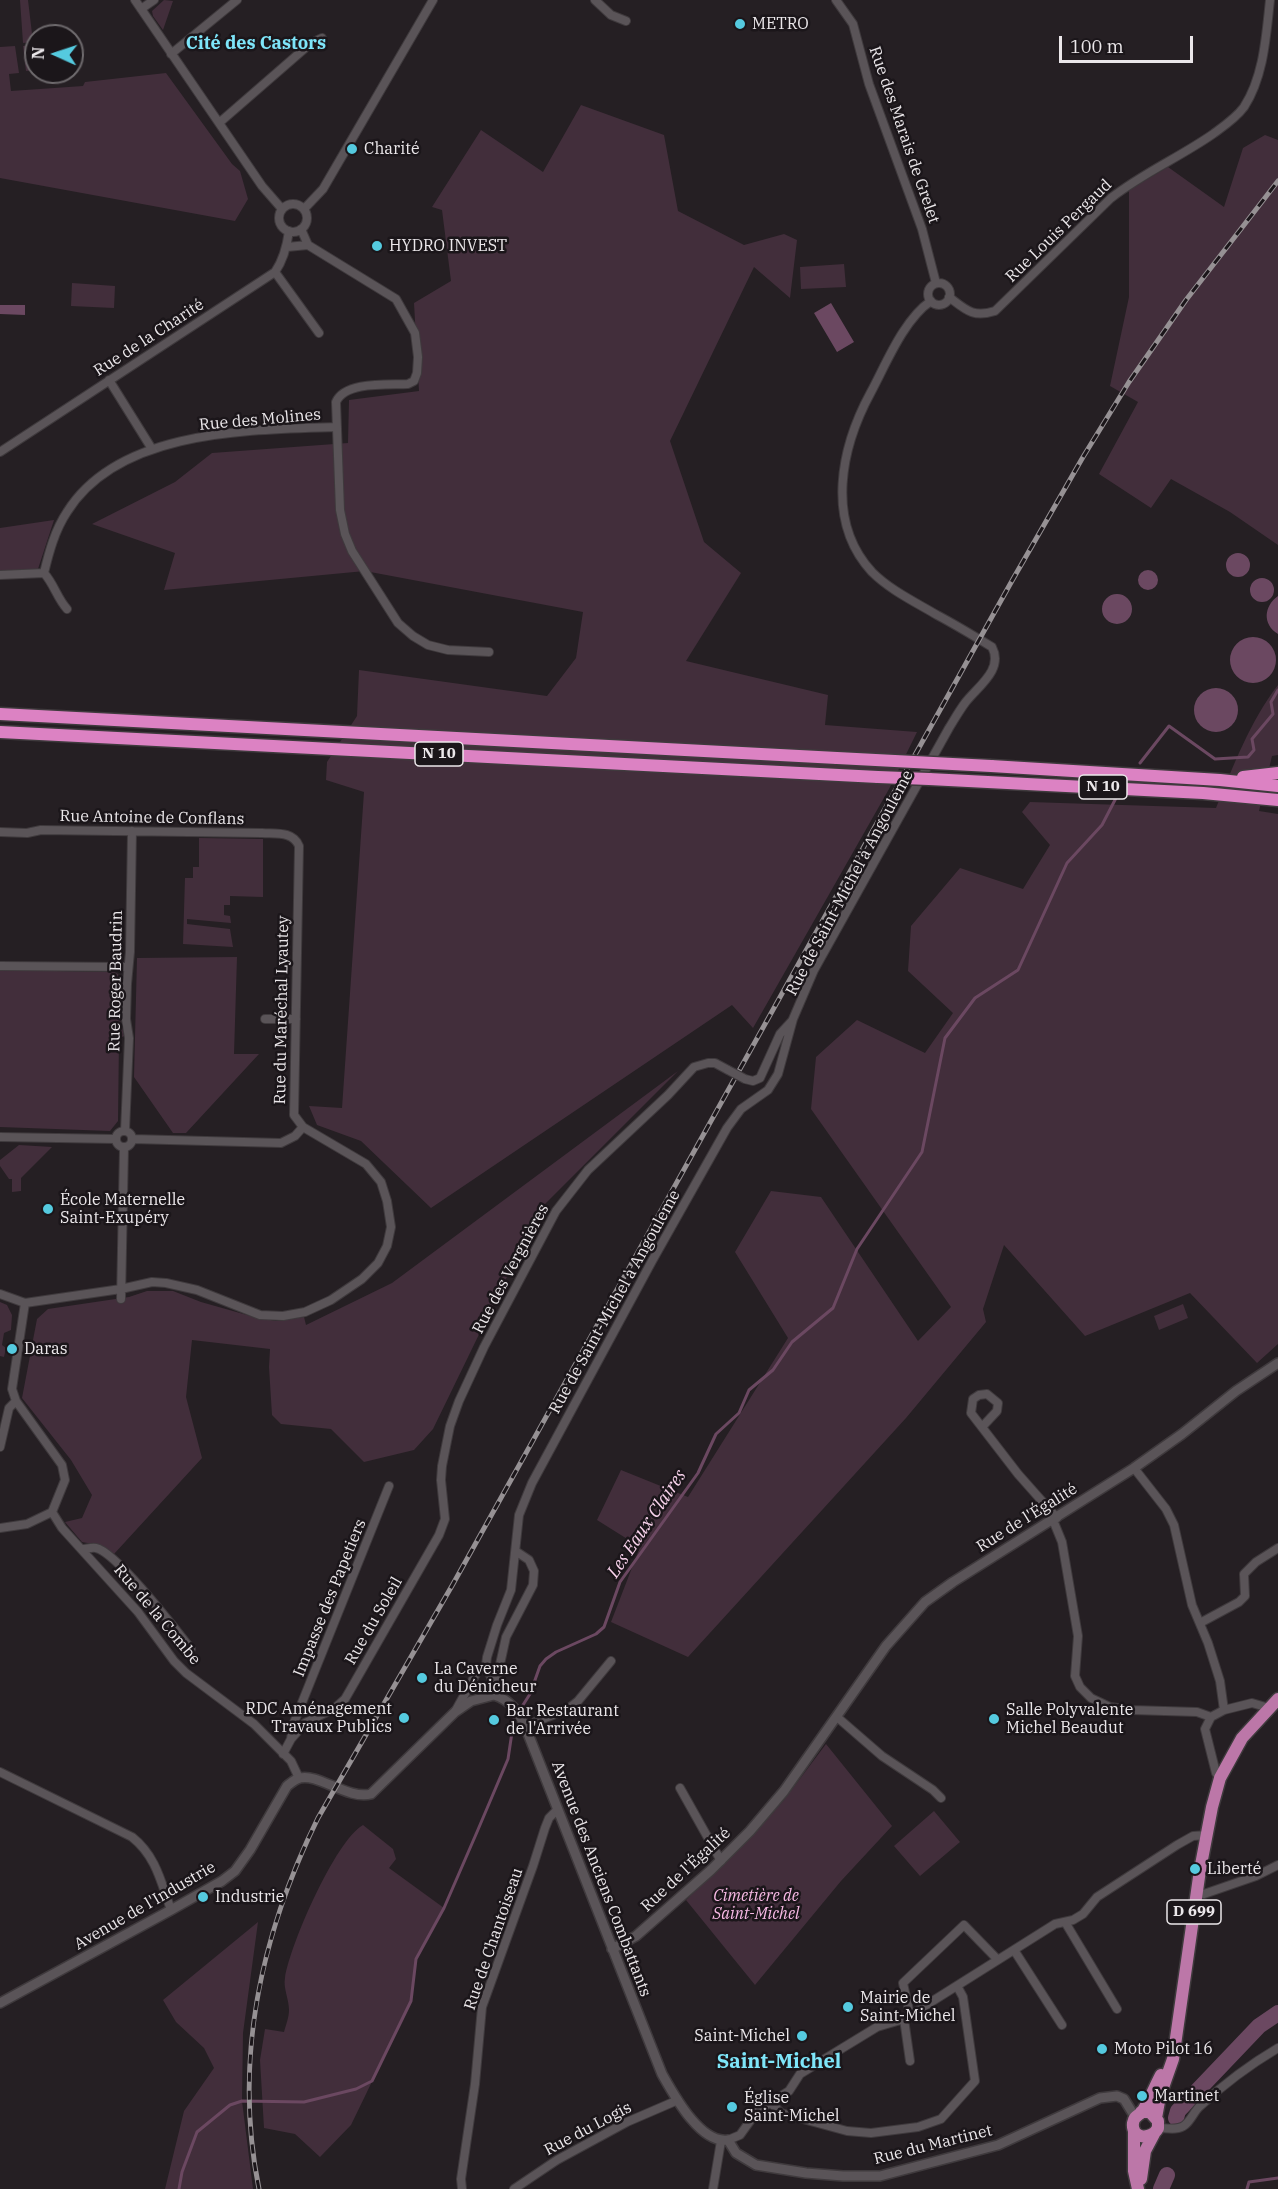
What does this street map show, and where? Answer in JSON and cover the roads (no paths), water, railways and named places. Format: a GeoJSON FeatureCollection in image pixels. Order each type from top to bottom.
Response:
{"type":"FeatureCollection","features":[{"type":"Feature","properties":{"kind":"highway","name":"N 10"},"geometry":{"type":"LineString","coordinates":[[0,714],[991,766],[1220,780],[1278,786]]}},
{"type":"Feature","properties":{"kind":"highway","name":"N 10"},"geometry":{"type":"LineString","coordinates":[[0,732],[1203,793],[1278,800]]}},
{"type":"Feature","properties":{"kind":"highway"},"geometry":{"type":"LineString","coordinates":[[1220,780],[1278,773]]}},
{"type":"Feature","properties":{"kind":"main road","name":"D 699"},"geometry":{"type":"LineString","coordinates":[[1140,2189],[1144,2151],[1156,2126],[1160,2096],[1173,2059],[1197,1893],[1220,1778],[1242,1738],[1273,1703]]}},
{"type":"Feature","properties":{"kind":"main road","name":"D 699"},"geometry":{"type":"LineString","coordinates":[[1138,2115],[1174,2047]]}},
{"type":"Feature","properties":{"kind":"main road"},"geometry":{"type":"LineString","coordinates":[[1150,2112],[1156,2126],[1145,2137],[1134,2130],[1133,2123],[1138,2115],[1150,2112]]}},
{"type":"Feature","properties":{"kind":"main road","name":"D 699"},"geometry":{"type":"LineString","coordinates":[[1134,2130],[1134,2171],[1140,2189]]}},
{"type":"Feature","properties":{"kind":"street"},"geometry":{"type":"LineString","coordinates":[[135,0],[262,186],[282,208]]}},
{"type":"Feature","properties":{"kind":"street"},"geometry":{"type":"LineString","coordinates":[[141,9],[154,0]]}},
{"type":"Feature","properties":{"kind":"street"},"geometry":{"type":"LineString","coordinates":[[171,54],[237,0]]}},
{"type":"Feature","properties":{"kind":"street"},"geometry":{"type":"LineString","coordinates":[[304,209],[323,189],[432,0]]}},
{"type":"Feature","properties":{"kind":"street"},"geometry":{"type":"LineString","coordinates":[[595,0],[610,15],[626,21]]}},
{"type":"Feature","properties":{"kind":"street","name":"Rue des Marais de Grelet"},"geometry":{"type":"LineString","coordinates":[[836,0],[854,24],[869,84],[922,229],[936,283]]}},
{"type":"Feature","properties":{"kind":"street","name":"Rue Louis Pergaud"},"geometry":{"type":"LineString","coordinates":[[949,297],[976,314],[995,311],[1111,198],[1130,183],[1189,151],[1235,117],[1244,106],[1256,80],[1263,54],[1270,0]]}},
{"type":"Feature","properties":{"kind":"street"},"geometry":{"type":"LineString","coordinates":[[219,123],[311,43],[322,38]]}},
{"type":"Feature","properties":{"kind":"street"},"geometry":{"type":"LineString","coordinates":[[282,208],[293,204],[304,209]]}},
{"type":"Feature","properties":{"kind":"street"},"geometry":{"type":"LineString","coordinates":[[282,208],[279,219],[288,231],[301,229],[306,222],[304,209]]}},
{"type":"Feature","properties":{"kind":"street"},"geometry":{"type":"LineString","coordinates":[[301,229],[308,246]]}},
{"type":"Feature","properties":{"kind":"street"},"geometry":{"type":"LineString","coordinates":[[288,231],[287,247],[282,262],[275,272],[319,333]]}},
{"type":"Feature","properties":{"kind":"street"},"geometry":{"type":"LineString","coordinates":[[287,247],[308,246],[396,299],[415,333],[418,357],[414,381],[408,384],[355,388],[343,392],[336,402],[340,510],[345,534],[352,551],[398,623],[413,636],[428,645],[448,650],[489,652]]}},
{"type":"Feature","properties":{"kind":"street","name":"Rue de la Charité"},"geometry":{"type":"LineString","coordinates":[[0,452],[275,272]]}},
{"type":"Feature","properties":{"kind":"street"},"geometry":{"type":"LineString","coordinates":[[936,283],[945,285],[949,291],[949,297],[941,304],[931,301],[928,297],[928,290],[936,283]]}},
{"type":"Feature","properties":{"kind":"street","name":"Rue de Saint-Michel à Angouleme"},"geometry":{"type":"LineString","coordinates":[[486,1665],[490,1645],[512,1590],[519,1515],[532,1483],[722,1137],[741,1109],[768,1090],[778,1074],[794,1019],[814,970],[949,728],[996,664],[996,655],[992,647],[901,594],[872,572],[856,551],[842,506],[845,461],[861,410],[911,320],[931,301]]}},
{"type":"Feature","properties":{"kind":"street"},"geometry":{"type":"LineString","coordinates":[[109,381],[152,449]]}},
{"type":"Feature","properties":{"kind":"street","name":"Rue des Molines"},"geometry":{"type":"LineString","coordinates":[[44,573],[55,536],[66,514],[86,489],[123,462],[152,449],[204,436],[337,427]]}},
{"type":"Feature","properties":{"kind":"street"},"geometry":{"type":"LineString","coordinates":[[0,575],[44,573],[49,578],[59,600],[67,609]]}},
{"type":"Feature","properties":{"kind":"street","name":"Rue Antoine de Conflans"},"geometry":{"type":"LineString","coordinates":[[0,832],[27,833],[41,830],[289,835],[296,838],[298,846]]}},
{"type":"Feature","properties":{"kind":"street","name":"Rue Roger Baudrin"},"geometry":{"type":"LineString","coordinates":[[125,1131],[129,1038],[126,1019],[130,952],[132,831]]}},
{"type":"Feature","properties":{"kind":"street","name":"Rue du Maréchal Lyautey"},"geometry":{"type":"LineString","coordinates":[[298,846],[294,1115],[303,1127]]}},
{"type":"Feature","properties":{"kind":"street"},"geometry":{"type":"LineString","coordinates":[[0,966],[128,967]]}},
{"type":"Feature","properties":{"kind":"street"},"geometry":{"type":"LineString","coordinates":[[265,1019],[296,1019]]}},
{"type":"Feature","properties":{"kind":"street","name":"Rue des Vergnières"},"geometry":{"type":"LineString","coordinates":[[442,1494],[442,1466],[450,1426],[459,1401],[484,1347],[556,1211],[588,1170],[668,1095],[694,1067],[708,1063],[715,1064],[753,1082],[760,1078],[780,1034],[794,1019]]}},
{"type":"Feature","properties":{"kind":"street"},"geometry":{"type":"LineString","coordinates":[[0,1294],[25,1303],[121,1289],[152,1282],[181,1285],[260,1315],[283,1316],[305,1312],[331,1300],[362,1279],[378,1263],[387,1246],[391,1227],[381,1182],[366,1164],[303,1127],[295,1136],[281,1143],[132,1139]]}},
{"type":"Feature","properties":{"kind":"street"},"geometry":{"type":"LineString","coordinates":[[115,1140],[120,1132],[125,1131],[130,1134],[132,1139],[129,1146],[124,1148]]}},
{"type":"Feature","properties":{"kind":"street"},"geometry":{"type":"LineString","coordinates":[[0,1137],[115,1140]]}},
{"type":"Feature","properties":{"kind":"street"},"geometry":{"type":"LineString","coordinates":[[115,1140],[119,1146],[124,1148]]}},
{"type":"Feature","properties":{"kind":"street"},"geometry":{"type":"LineString","coordinates":[[121,1299],[124,1148]]}},
{"type":"Feature","properties":{"kind":"street"},"geometry":{"type":"LineString","coordinates":[[0,1528],[27,1524],[52,1512],[65,1480],[62,1465],[16,1401],[12,1380],[25,1303]]}},
{"type":"Feature","properties":{"kind":"street","name":"Rue de l'Égalité"},"geometry":{"type":"LineString","coordinates":[[1262,1373],[1278,1356]]}},
{"type":"Feature","properties":{"kind":"street","name":"Rue de l'Égalité"},"geometry":{"type":"LineString","coordinates":[[612,1949],[636,1936],[721,1861],[784,1791],[885,1646],[925,1602],[1134,1468],[1278,1363]]}},
{"type":"Feature","properties":{"kind":"street"},"geometry":{"type":"LineString","coordinates":[[0,1447],[9,1408],[16,1401]]}},
{"type":"Feature","properties":{"kind":"street"},"geometry":{"type":"LineString","coordinates":[[982,1427],[1055,1519],[1062,1542],[1078,1636],[1075,1676],[1080,1687],[1092,1698],[1110,1707],[1197,1712],[1211,1717]]}},
{"type":"Feature","properties":{"kind":"street"},"geometry":{"type":"LineString","coordinates":[[1134,1468],[1166,1509],[1174,1525],[1192,1605],[1209,1642],[1220,1681],[1224,1710]]}},
{"type":"Feature","properties":{"kind":"street","name":"Impasse des Papetiers"},"geometry":{"type":"LineString","coordinates":[[283,1754],[291,1739],[293,1725],[389,1486]]}},
{"type":"Feature","properties":{"kind":"street","name":"Rue du Soleil"},"geometry":{"type":"LineString","coordinates":[[291,1739],[306,1723],[335,1708],[345,1699],[439,1536],[446,1519],[442,1494]]}},
{"type":"Feature","properties":{"kind":"street","name":"Rue de la Combe"},"geometry":{"type":"LineString","coordinates":[[52,1512],[62,1528],[138,1612],[174,1661],[186,1673],[254,1724],[291,1761],[299,1778]]}},
{"type":"Feature","properties":{"kind":"street"},"geometry":{"type":"LineString","coordinates":[[82,1549],[96,1548],[107,1554],[150,1596],[191,1649]]}},
{"type":"Feature","properties":{"kind":"street"},"geometry":{"type":"LineString","coordinates":[[1200,1623],[1239,1602],[1245,1596],[1244,1574],[1256,1562],[1278,1548]]}},
{"type":"Feature","properties":{"kind":"street"},"geometry":{"type":"LineString","coordinates":[[495,1691],[506,1637],[533,1585],[534,1571],[529,1560],[517,1552]]}},
{"type":"Feature","properties":{"kind":"street"},"geometry":{"type":"LineString","coordinates":[[523,1721],[568,1709],[578,1701],[611,1661]]}},
{"type":"Feature","properties":{"kind":"street"},"geometry":{"type":"LineString","coordinates":[[455,1712],[477,1672],[486,1665],[495,1691]]}},
{"type":"Feature","properties":{"kind":"street"},"geometry":{"type":"LineString","coordinates":[[299,1778],[310,1779],[355,1794],[371,1794],[455,1712],[471,1701],[495,1691]]}},
{"type":"Feature","properties":{"kind":"street","name":"Avenue des Anciens Combattants"},"geometry":{"type":"LineString","coordinates":[[495,1691],[513,1706],[523,1721],[655,2059],[678,2100],[699,2128],[714,2140],[724,2141]]}},
{"type":"Feature","properties":{"kind":"street"},"geometry":{"type":"LineString","coordinates":[[1220,1778],[1216,1773],[1205,1729],[1211,1717],[1224,1710],[1252,1703],[1273,1703]]}},
{"type":"Feature","properties":{"kind":"street"},"geometry":{"type":"LineString","coordinates":[[837,1717],[882,1756],[933,1790],[941,1798]]}},
{"type":"Feature","properties":{"kind":"street"},"geometry":{"type":"LineString","coordinates":[[0,1772],[132,1837],[146,1848],[171,1910]]}},
{"type":"Feature","properties":{"kind":"street","name":"Avenue de l'Industrie"},"geometry":{"type":"LineString","coordinates":[[0,2003],[171,1910],[236,1871],[288,1786],[299,1778]]}},
{"type":"Feature","properties":{"kind":"street"},"geometry":{"type":"LineString","coordinates":[[680,1788],[721,1861]]}},
{"type":"Feature","properties":{"kind":"street","name":"Rue de Chantoiseau"},"geometry":{"type":"LineString","coordinates":[[462,2189],[461,2179],[475,2084],[482,2007],[519,1908],[545,1828],[549,1818],[557,1810]]}},
{"type":"Feature","properties":{"kind":"street"},"geometry":{"type":"LineString","coordinates":[[713,2189],[724,2141],[740,2135],[758,2110],[789,2091],[800,2074],[877,2027],[907,2017],[1055,1924],[1083,1914],[1097,1897],[1177,1845],[1193,1836],[1207,1835]]}},
{"type":"Feature","properties":{"kind":"street"},"geometry":{"type":"LineString","coordinates":[[1197,1893],[1204,1894],[1256,1876],[1278,1865]]}},
{"type":"Feature","properties":{"kind":"street"},"geometry":{"type":"LineString","coordinates":[[1065,1922],[1117,2009]]}},
{"type":"Feature","properties":{"kind":"street"},"geometry":{"type":"LineString","coordinates":[[910,2061],[903,1983],[964,1925],[998,1960]]}},
{"type":"Feature","properties":{"kind":"street"},"geometry":{"type":"LineString","coordinates":[[1014,1950],[1062,2025]]}},
{"type":"Feature","properties":{"kind":"street"},"geometry":{"type":"LineString","coordinates":[[770,2102],[781,2113],[860,2133],[918,2127],[941,2119],[975,2081],[963,1997],[957,1986]]}},
{"type":"Feature","properties":{"kind":"street"},"geometry":{"type":"LineString","coordinates":[[1156,2126],[1174,2129],[1185,2125],[1194,2112],[1221,2086],[1278,2048]]}},
{"type":"Feature","properties":{"kind":"street","name":"Rue du Martinet"},"geometry":{"type":"LineString","coordinates":[[724,2141],[736,2153],[756,2165],[806,2173],[880,2176],[998,2145],[1084,2105],[1111,2096],[1124,2099],[1138,2115]]}},
{"type":"Feature","properties":{"kind":"street","name":"Rue du Logis"},"geometry":{"type":"LineString","coordinates":[[514,2189],[557,2160],[627,2121],[678,2100]]}},
{"type":"Feature","properties":{"kind":"waterway","name":"Les Eaux Claires"},"geometry":{"type":"LineString","coordinates":[[1140,763],[1169,726],[1215,759],[1248,757],[1254,750],[1252,739],[1273,714],[1271,702],[1278,690]]}},
{"type":"Feature","properties":{"kind":"waterway","name":"Les Eaux Claires"},"geometry":{"type":"LineString","coordinates":[[179,2189],[182,2172],[197,2132],[230,2105],[242,2101],[304,2102],[356,2089],[372,2081],[411,2001],[416,1959],[444,1908],[508,1759],[514,1719],[530,1694],[540,1666],[556,1652],[596,1634],[604,1627],[620,1582],[698,1473],[716,1434],[739,1413],[749,1390],[773,1370],[792,1342],[833,1308],[857,1249],[922,1152],[945,1038],[975,998],[1018,970],[1067,863],[1102,825],[1116,798]]}},
{"type":"Feature","properties":{"kind":"waterway"},"geometry":{"type":"LineString","coordinates":[[1176,2118],[1178,2111],[1259,2026],[1278,2013]]}},
{"type":"Feature","properties":{"kind":"waterway"},"geometry":{"type":"LineString","coordinates":[[1161,2189],[1167,2175]]}},
{"type":"Feature","properties":{"kind":"waterway"},"geometry":{"type":"LineString","coordinates":[[1247,2189],[1249,2182],[1278,2178]]}},
{"type":"Feature","properties":{"kind":"railway"},"geometry":{"type":"LineString","coordinates":[[259,2189],[252,2141],[249,2093],[251,2046],[257,1999],[267,1953],[281,1907],[318,1818],[453,1584],[1083,457],[1129,382],[1186,300],[1278,181]]}},
{"type":"Feature","properties":{"kind":"place","name":"METRO"},"geometry":{"type":"Point","coordinates":[740,24]}},
{"type":"Feature","properties":{"kind":"place","name":"Charité"},"geometry":{"type":"Point","coordinates":[352,149]}},
{"type":"Feature","properties":{"kind":"place","name":"HYDRO INVEST"},"geometry":{"type":"Point","coordinates":[377,246]}},
{"type":"Feature","properties":{"kind":"place","name":"École Maternelle Saint-Exupéry"},"geometry":{"type":"Point","coordinates":[48,1209]}},
{"type":"Feature","properties":{"kind":"place","name":"Daras"},"geometry":{"type":"Point","coordinates":[12,1349]}},
{"type":"Feature","properties":{"kind":"place","name":"La Caverne du Dénicheur"},"geometry":{"type":"Point","coordinates":[422,1678]}},
{"type":"Feature","properties":{"kind":"place","name":"RDC Aménagement Travaux Publics"},"geometry":{"type":"Point","coordinates":[404,1718]}},
{"type":"Feature","properties":{"kind":"place","name":"Salle Polyvalente Michel Beaudut"},"geometry":{"type":"Point","coordinates":[994,1719]}},
{"type":"Feature","properties":{"kind":"place","name":"Bar Restaurant de l'Arrivée"},"geometry":{"type":"Point","coordinates":[494,1720]}},
{"type":"Feature","properties":{"kind":"place","name":"Liberté"},"geometry":{"type":"Point","coordinates":[1195,1869]}},
{"type":"Feature","properties":{"kind":"place","name":"Industrie"},"geometry":{"type":"Point","coordinates":[203,1897]}},
{"type":"Feature","properties":{"kind":"place","name":"Mairie de Saint-Michel"},"geometry":{"type":"Point","coordinates":[848,2007]}},
{"type":"Feature","properties":{"kind":"place","name":"Saint-Michel"},"geometry":{"type":"Point","coordinates":[802,2036]}},
{"type":"Feature","properties":{"kind":"place","name":"Moto Pilot 16"},"geometry":{"type":"Point","coordinates":[1102,2049]}},
{"type":"Feature","properties":{"kind":"place","name":"Martinet"},"geometry":{"type":"Point","coordinates":[1142,2096]}},
{"type":"Feature","properties":{"kind":"place","name":"Église Saint-Michel"},"geometry":{"type":"Point","coordinates":[732,2107]}},
{"type":"Feature","properties":{"kind":"district","name":"Cité des Castors"},"geometry":{"type":"Point","coordinates":[256,44]}},
{"type":"Feature","properties":{"kind":"district","name":"Saint-Michel"},"geometry":{"type":"Point","coordinates":[779,2062]}},
{"type":"Feature","properties":{"kind":"park label","name":"Cimetière de Saint-Michel"},"geometry":{"type":"Point","coordinates":[756,1905]}}]}
